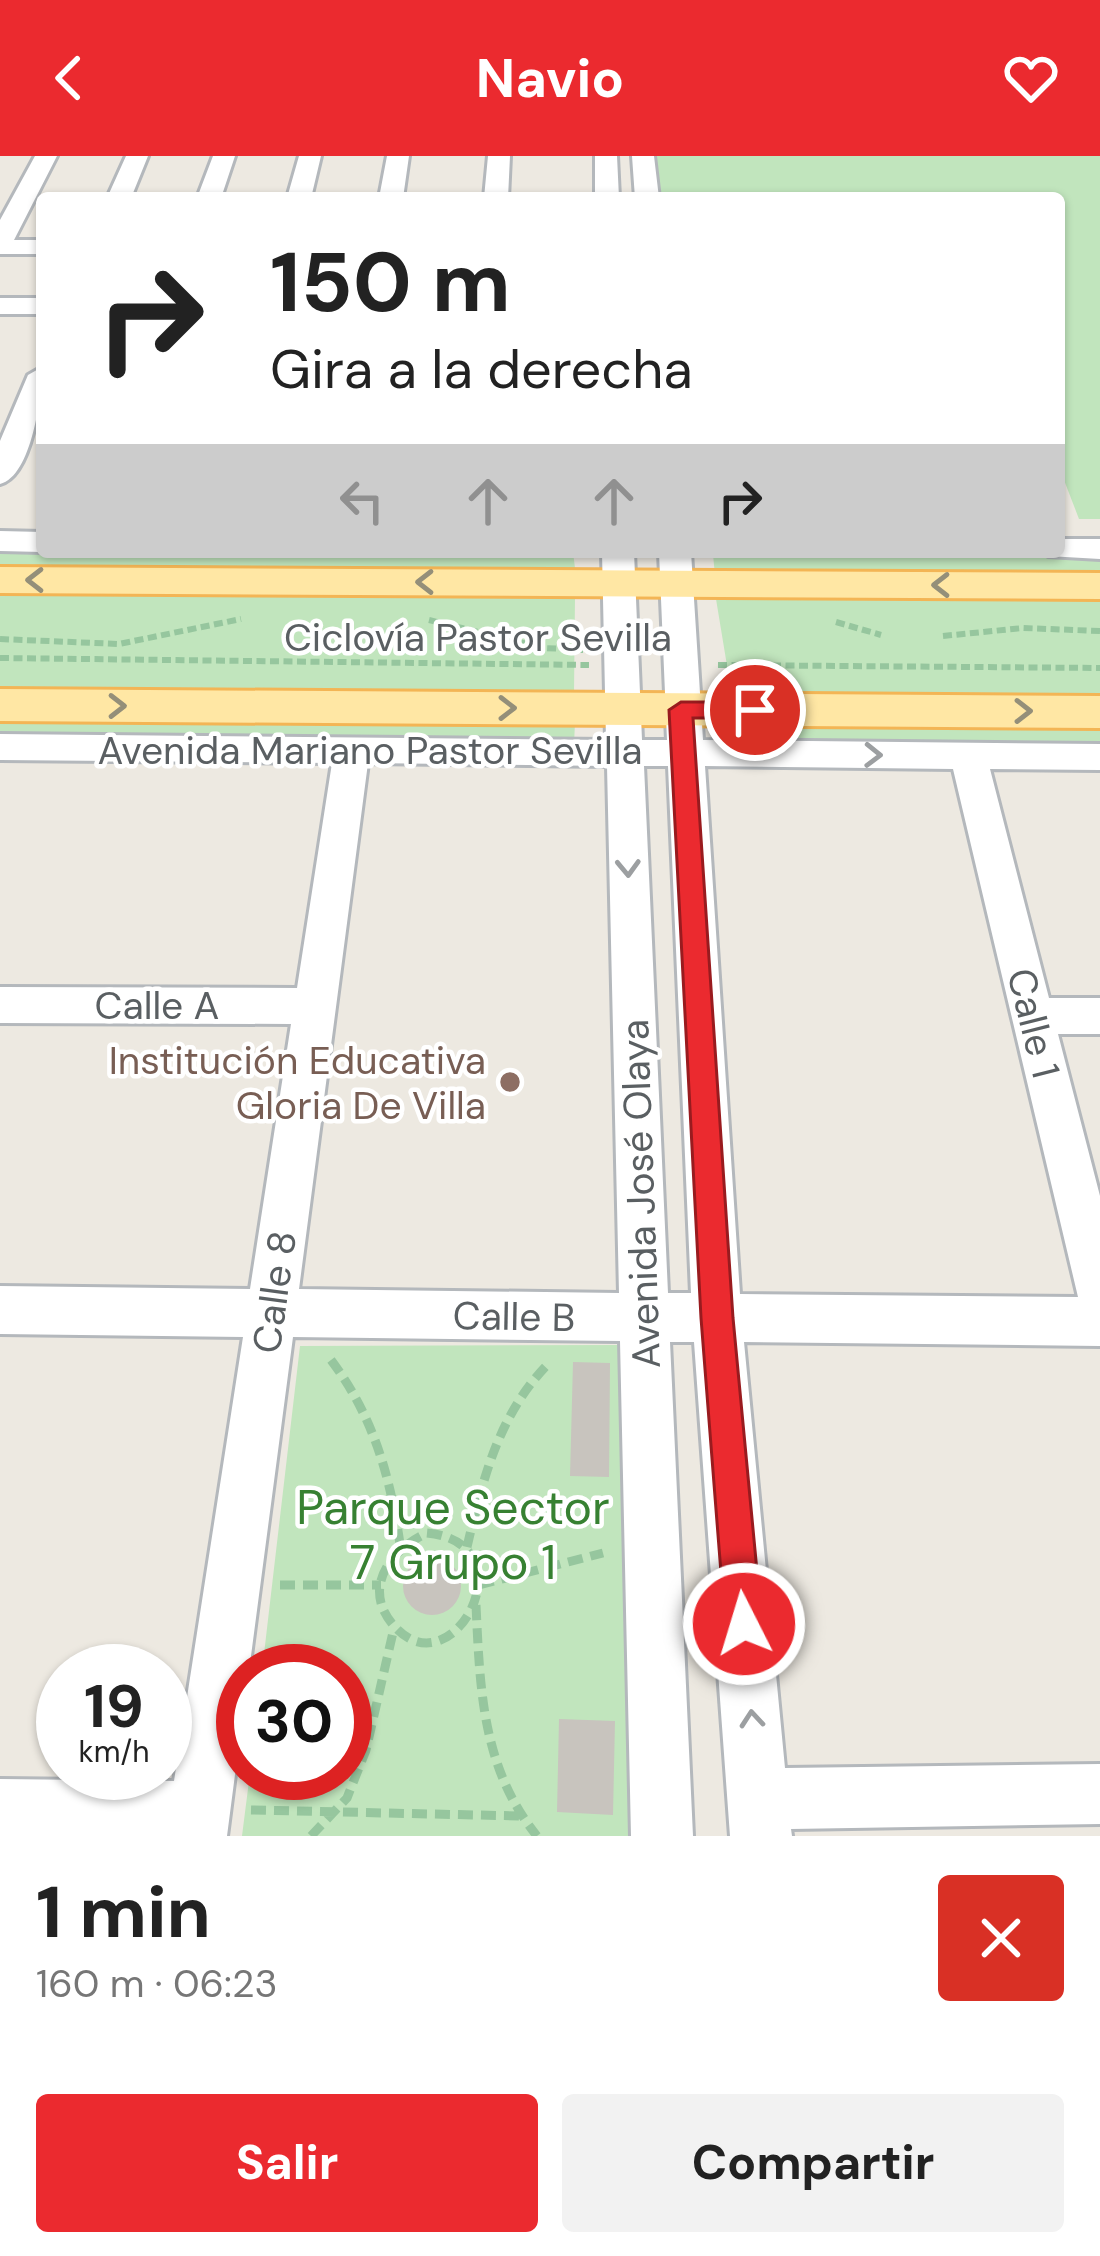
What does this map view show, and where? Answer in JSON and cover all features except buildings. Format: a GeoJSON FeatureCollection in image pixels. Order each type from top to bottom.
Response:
{"type":"FeatureCollection","features":[{"type":"Feature","properties":{"kind":"main road"},"geometry":{"type":"LineString","coordinates":[[0,580],[675,567],[1100,586]]}},
{"type":"Feature","properties":{"kind":"main road","name":"Avenida Mariano Pastor Sevilla"},"geometry":{"type":"LineString","coordinates":[[0,705],[615,694],[681,709],[1100,712]]}},
{"type":"Feature","properties":{"kind":"street"},"geometry":{"type":"LineString","coordinates":[[36,248],[0,245],[46,156]]}},
{"type":"Feature","properties":{"kind":"street"},"geometry":{"type":"LineString","coordinates":[[121,192],[137,156]]}},
{"type":"Feature","properties":{"kind":"street"},"geometry":{"type":"LineString","coordinates":[[211,192],[224,156]]}},
{"type":"Feature","properties":{"kind":"street"},"geometry":{"type":"LineString","coordinates":[[301,192],[310,156]]}},
{"type":"Feature","properties":{"kind":"street"},"geometry":{"type":"LineString","coordinates":[[392,192],[398,156]]}},
{"type":"Feature","properties":{"kind":"street"},"geometry":{"type":"LineString","coordinates":[[496,192],[499,156]]}},
{"type":"Feature","properties":{"kind":"street"},"geometry":{"type":"LineString","coordinates":[[606,156],[608,192]]}},
{"type":"Feature","properties":{"kind":"street"},"geometry":{"type":"LineString","coordinates":[[643,156],[646,192]]}},
{"type":"Feature","properties":{"kind":"street"},"geometry":{"type":"LineString","coordinates":[[0,306],[36,306]]}},
{"type":"Feature","properties":{"kind":"street"},"geometry":{"type":"LineString","coordinates":[[0,475],[36,389]]}},
{"type":"Feature","properties":{"kind":"street"},"geometry":{"type":"LineString","coordinates":[[0,542],[36,542]]}},
{"type":"Feature","properties":{"kind":"street"},"geometry":{"type":"LineString","coordinates":[[1065,549],[1100,549]]}},
{"type":"Feature","properties":{"kind":"street","name":"Avenida José Olaya"},"geometry":{"type":"LineString","coordinates":[[619,567],[615,694],[662,1836]]}},
{"type":"Feature","properties":{"kind":"street","name":"Avenida José Olaya"},"geometry":{"type":"LineString","coordinates":[[675,567],[717,1318],[760,1818]]}},
{"type":"Feature","properties":{"kind":"street","name":"Avenida Mariano Pastor Sevilla"},"geometry":{"type":"LineString","coordinates":[[0,747],[352,749],[615,694]]}},
{"type":"Feature","properties":{"kind":"street","name":"Avenida Mariano Pastor Sevilla"},"geometry":{"type":"LineString","coordinates":[[681,709],[968,756],[1100,757]]}},
{"type":"Feature","properties":{"kind":"street","name":"Calle 8"},"geometry":{"type":"LineString","coordinates":[[215,1819],[261,1592],[271,1313],[352,749]]}},
{"type":"Feature","properties":{"kind":"street","name":"Calle 1"},"geometry":{"type":"LineString","coordinates":[[968,756],[1100,1291]]}},
{"type":"Feature","properties":{"kind":"street","name":"Calle A"},"geometry":{"type":"LineString","coordinates":[[0,1005],[314,1006]]}},
{"type":"Feature","properties":{"kind":"street"},"geometry":{"type":"LineString","coordinates":[[1032,1016],[1100,1016]]}},
{"type":"Feature","properties":{"kind":"street","name":"Calle B"},"geometry":{"type":"LineString","coordinates":[[0,1310],[1100,1322]]}},
{"type":"Feature","properties":{"kind":"street"},"geometry":{"type":"LineString","coordinates":[[760,1818],[1100,1794]]}},
{"type":"Feature","properties":{"kind":"street"},"geometry":{"type":"LineString","coordinates":[[0,1810],[215,1819]]}},
{"type":"Feature","properties":{"kind":"path"},"geometry":{"type":"LineString","coordinates":[[410,615],[544,648],[615,694]]}},
{"type":"Feature","properties":{"kind":"path"},"geometry":{"type":"LineString","coordinates":[[0,639],[119,644],[252,617]]}},
{"type":"Feature","properties":{"kind":"path"},"geometry":{"type":"LineString","coordinates":[[943,635],[1041,627],[1100,631]]}},
{"type":"Feature","properties":{"kind":"path"},"geometry":{"type":"LineString","coordinates":[[914,651],[918,666]]}},
{"type":"Feature","properties":{"kind":"path","name":"Ciclovía Pastor Sevilla"},"geometry":{"type":"LineString","coordinates":[[0,658],[615,694]]}},
{"type":"Feature","properties":{"kind":"path","name":"Ciclovía Pastor Sevilla"},"geometry":{"type":"LineString","coordinates":[[681,709],[918,666],[1100,668]]}},
{"type":"Feature","properties":{"kind":"path"},"geometry":{"type":"LineString","coordinates":[[345,1350],[323,1350],[350,1383],[375,1426],[392,1474],[400,1545]]}},
{"type":"Feature","properties":{"kind":"path"},"geometry":{"type":"LineString","coordinates":[[466,1549],[497,1441],[551,1354],[568,1351]]}},
{"type":"Feature","properties":{"kind":"path"},"geometry":{"type":"LineString","coordinates":[[604,1531],[604,1576]]}},
{"type":"Feature","properties":{"kind":"path"},"geometry":{"type":"LineString","coordinates":[[476,1603],[468,1619],[440,1641],[423,1642],[394,1628],[385,1613],[381,1585],[388,1561],[411,1537],[443,1533],[466,1549],[477,1568],[485,1736],[522,1816],[538,1836]]}},
{"type":"Feature","properties":{"kind":"path"},"geometry":{"type":"LineString","coordinates":[[479,1585],[603,1553]]}},
{"type":"Feature","properties":{"kind":"path"},"geometry":{"type":"LineString","coordinates":[[261,1592],[280,1562]]}},
{"type":"Feature","properties":{"kind":"path"},"geometry":{"type":"LineString","coordinates":[[261,1592],[381,1585]]}},
{"type":"Feature","properties":{"kind":"path"},"geometry":{"type":"LineString","coordinates":[[311,1836],[346,1798],[366,1750],[394,1628]]}},
{"type":"Feature","properties":{"kind":"path"},"geometry":{"type":"LineString","coordinates":[[215,1819],[334,1811],[522,1816]]}},
{"type":"Feature","properties":{"kind":"green space"},"geometry":{"type":"Polygon","coordinates":[[[656,156],[1100,156],[1100,519],[1079,519],[1065,483],[1065,192],[660,192],[656,156]]]}},
{"type":"Feature","properties":{"kind":"green space"},"geometry":{"type":"Polygon","coordinates":[[[0,550],[36,550],[36,558],[574,558],[576,576],[0,571],[0,550]]]}},
{"type":"Feature","properties":{"kind":"green space"},"geometry":{"type":"Polygon","coordinates":[[[713,558],[1100,558],[1100,578],[715,576],[713,558]]]}},
{"type":"Feature","properties":{"kind":"green space"},"geometry":{"type":"Polygon","coordinates":[[[0,595],[575,597],[574,693],[0,687],[0,595]]]}},
{"type":"Feature","properties":{"kind":"green space"},"geometry":{"type":"Polygon","coordinates":[[[716,599],[1100,601],[1100,696],[732,696],[716,599]]]}},
{"type":"Feature","properties":{"kind":"green space"},"geometry":{"type":"Polygon","coordinates":[[[0,719],[575,722],[574,745],[0,742],[0,719]]]}},
{"type":"Feature","properties":{"kind":"green space"},"geometry":{"type":"Polygon","coordinates":[[[730,722],[1100,726],[1100,747],[734,745],[730,722]]]}},
{"type":"Feature","properties":{"kind":"green space","name":"Parque Sector 7 Grupo 1"},"geometry":{"type":"Polygon","coordinates":[[[622,1345],[637,1836],[242,1836],[247,1800],[372,1800],[372,1644],[265,1644],[300,1346],[622,1345]]]}},
{"type":"Feature","properties":{"kind":"place","name":"Institución Educativa Gloria De Villa"},"geometry":{"type":"Point","coordinates":[510,1082]}},
{"type":"Feature","properties":{"kind":"route"},"geometry":{"type":"LineString","coordinates":[[744,1624],[717,1318],[681,710],[755,710]]}}]}
